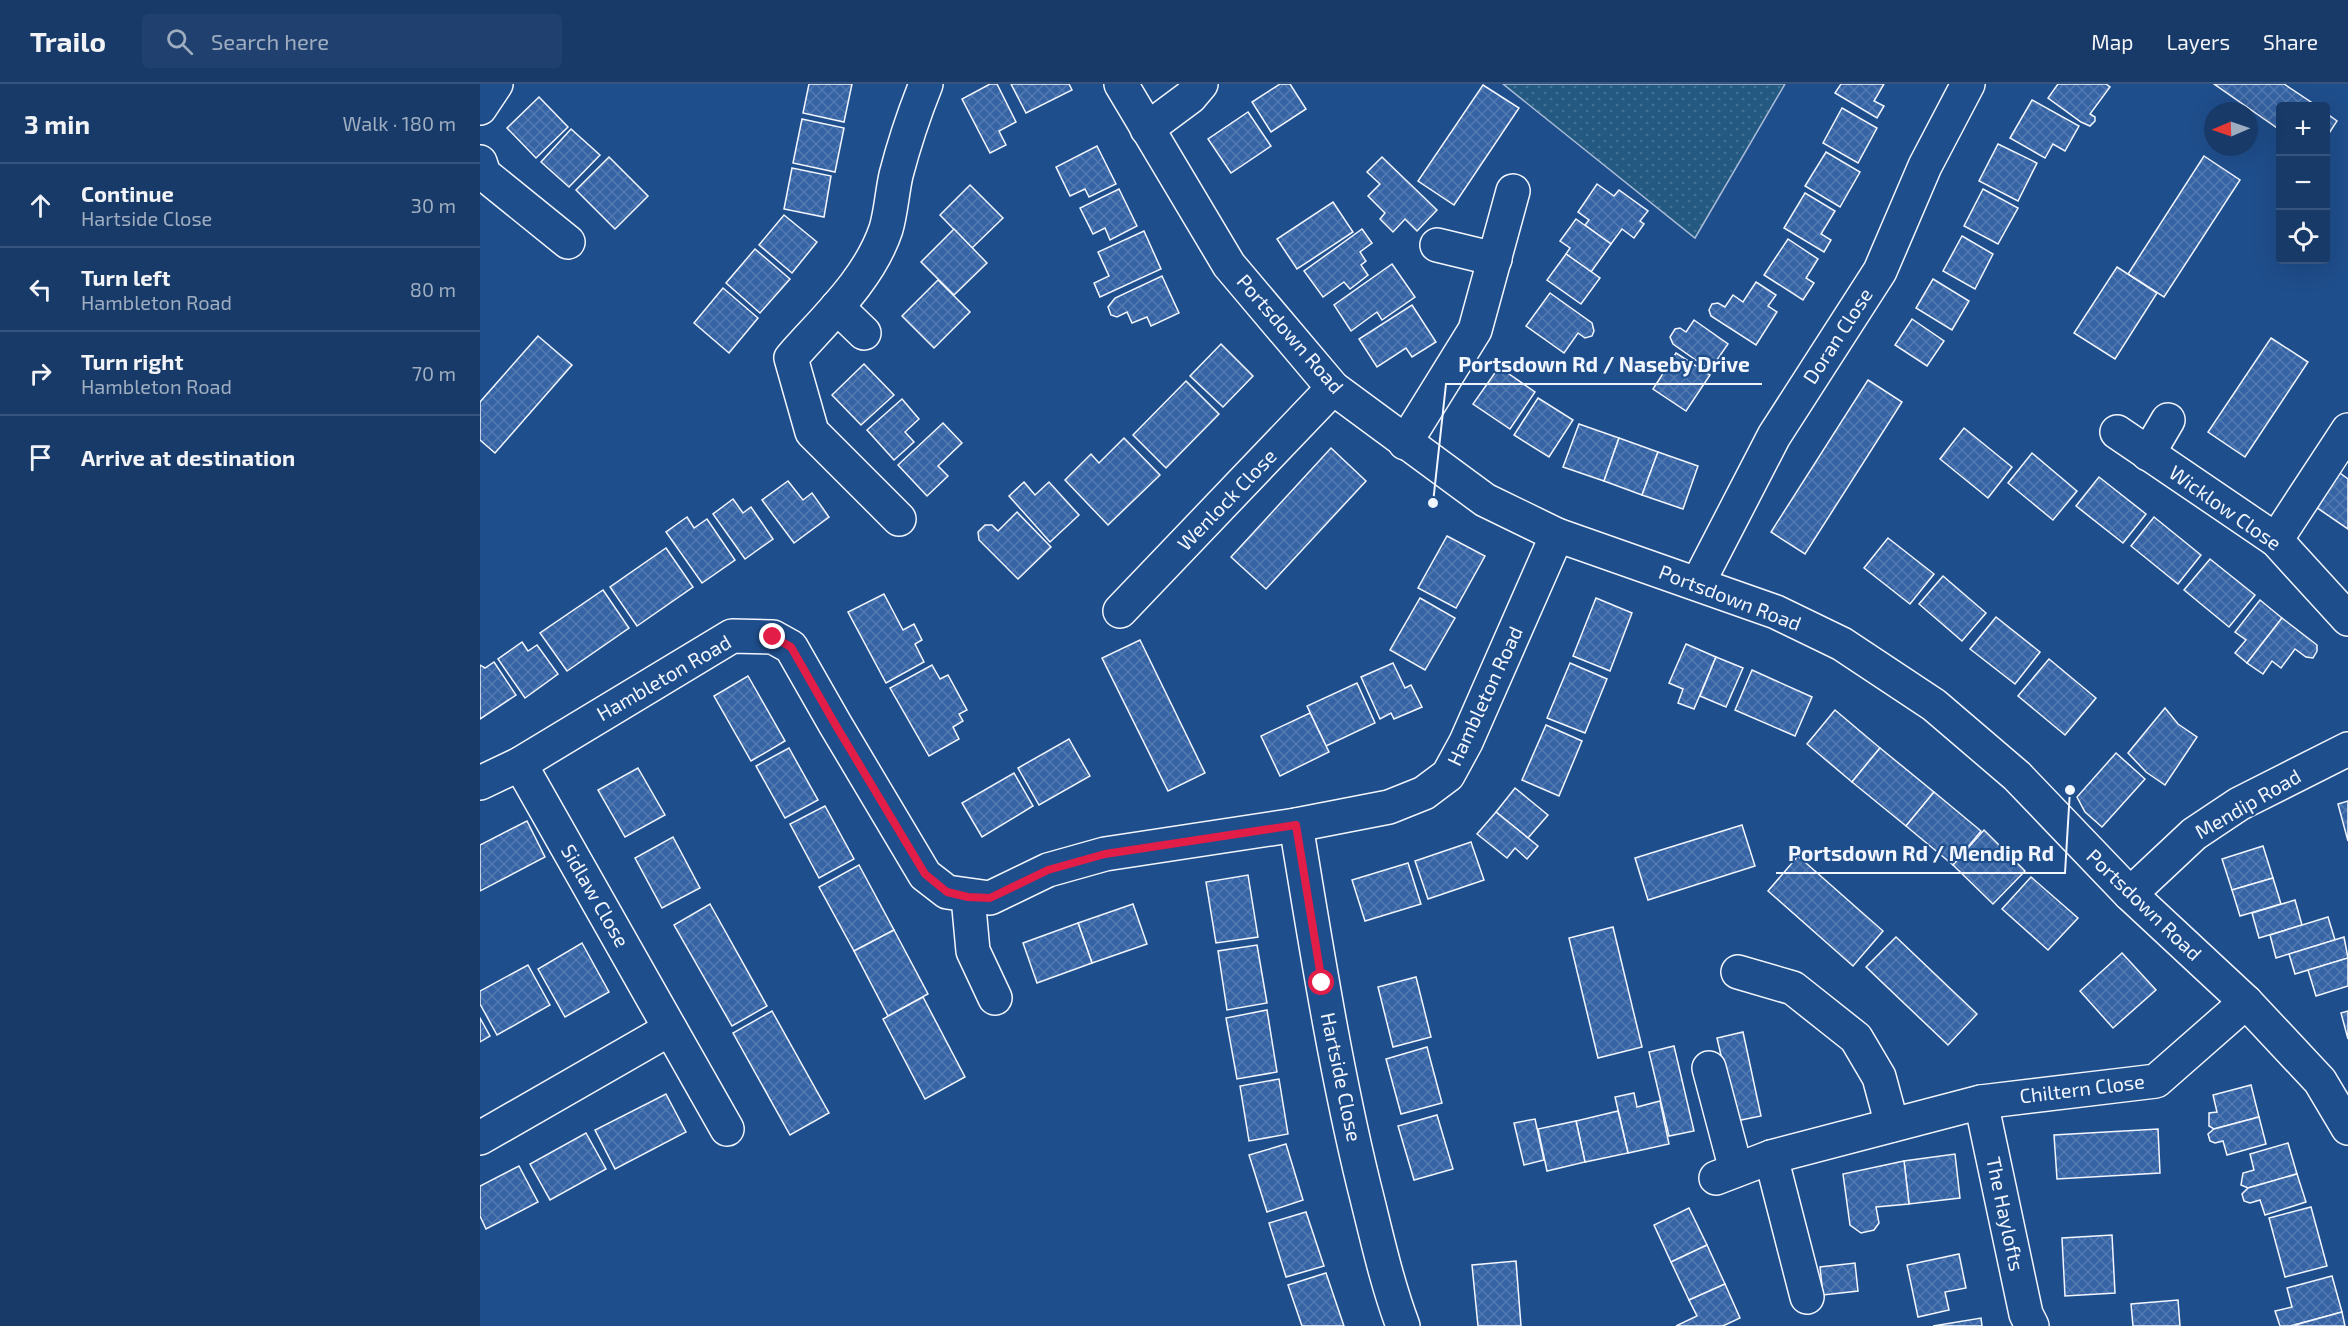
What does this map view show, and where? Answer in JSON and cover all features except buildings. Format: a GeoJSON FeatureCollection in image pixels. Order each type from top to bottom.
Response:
{"type":"FeatureCollection","features":[{"type":"Feature","properties":{"kind":"street"},"geometry":{"type":"LineString","coordinates":[[899,519],[812,432],[791,358],[837,307],[867,266],[885,230],[908,135],[926,84]]}},
{"type":"Feature","properties":{"kind":"street","name":"Portsdown Road"},"geometry":{"type":"LineString","coordinates":[[1121,84],[1229,265],[1333,388],[1485,500],[1557,535],[1776,612],[1842,644],[1934,705],[2018,776],[2130,894],[2246,1002],[2320,1081],[2348,1128]]}},
{"type":"Feature","properties":{"kind":"street"},"geometry":{"type":"LineString","coordinates":[[1148,129],[1190,97],[1201,84]]}},
{"type":"Feature","properties":{"kind":"street","name":"Doran Close"},"geometry":{"type":"LineString","coordinates":[[1698,583],[1774,436],[1880,271],[1925,166],[1968,84]]}},
{"type":"Feature","properties":{"kind":"street"},"geometry":{"type":"LineString","coordinates":[[480,162],[484,174],[568,242]]}},
{"type":"Feature","properties":{"kind":"street"},"geometry":{"type":"LineString","coordinates":[[1405,443],[1475,330],[1513,191]]}},
{"type":"Feature","properties":{"kind":"street"},"geometry":{"type":"LineString","coordinates":[[1437,244],[1495,259]]}},
{"type":"Feature","properties":{"kind":"street"},"geometry":{"type":"LineString","coordinates":[[837,307],[864,333]]}},
{"type":"Feature","properties":{"kind":"street","name":"Wenlock Close"},"geometry":{"type":"LineString","coordinates":[[1120,611],[1333,388]]}},
{"type":"Feature","properties":{"kind":"street","name":"Wicklow Close"},"geometry":{"type":"LineString","coordinates":[[2148,454],[2168,420]]}},
{"type":"Feature","properties":{"kind":"street"},"geometry":{"type":"LineString","coordinates":[[2276,540],[2348,430]]}},
{"type":"Feature","properties":{"kind":"street","name":"Wicklow Close"},"geometry":{"type":"LineString","coordinates":[[2117,432],[2276,540],[2348,619]]}},
{"type":"Feature","properties":{"kind":"street","name":"Hambleton Road"},"geometry":{"type":"LineString","coordinates":[[480,783],[520,764],[732,636],[773,637],[791,647],[925,874],[947,892],[968,897],[990,898],[1048,870],[1105,854],[1296,825],[1389,807],[1424,793],[1448,775],[1480,712],[1557,535]]}},
{"type":"Feature","properties":{"kind":"street","name":"Mendip Road"},"geometry":{"type":"LineString","coordinates":[[2130,894],[2194,834],[2239,804],[2348,749]]}},
{"type":"Feature","properties":{"kind":"street","name":"Sidlaw Close"},"geometry":{"type":"LineString","coordinates":[[520,764],[728,1129]]}},
{"type":"Feature","properties":{"kind":"street","name":"Hartside Close"},"geometry":{"type":"LineString","coordinates":[[1296,825],[1322,983],[1353,1141],[1390,1292],[1403,1326]]}},
{"type":"Feature","properties":{"kind":"street"},"geometry":{"type":"LineString","coordinates":[[968,897],[973,951],[995,998]]}},
{"type":"Feature","properties":{"kind":"street"},"geometry":{"type":"LineString","coordinates":[[1738,972],[1793,988],[1856,1038],[1879,1077],[1892,1125]]}},
{"type":"Feature","properties":{"kind":"street","name":"Chiltern Close"},"geometry":{"type":"LineString","coordinates":[[1709,1068],[1726,1174],[1770,1157],[1981,1102],[2156,1081],[2246,1002]]}},
{"type":"Feature","properties":{"kind":"street"},"geometry":{"type":"LineString","coordinates":[[480,1138],[670,1029]]}},
{"type":"Feature","properties":{"kind":"street","name":"The Haylofts"},"geometry":{"type":"LineString","coordinates":[[1981,1102],[2026,1314],[2032,1326]]}},
{"type":"Feature","properties":{"kind":"street"},"geometry":{"type":"LineString","coordinates":[[1770,1157],[1807,1297]]}},
{"type":"Feature","properties":{"kind":"shaded area"},"geometry":{"type":"Polygon","coordinates":[[[1503,84],[1785,84],[1695,238],[1503,84]]]}},
{"type":"Feature","properties":{"kind":"place","name":"Portsdown Rd / Naseby Drive"},"geometry":{"type":"Point","coordinates":[1433,503]}},
{"type":"Feature","properties":{"kind":"place","name":"Portsdown Rd / Mendip Rd"},"geometry":{"type":"Point","coordinates":[2070,790]}},
{"type":"Feature","properties":{"kind":"route"},"geometry":{"type":"LineString","coordinates":[[773,637],[791,647],[925,874],[947,892],[968,897],[990,898],[1048,870],[1105,854],[1296,825],[1322,983]]}}]}
